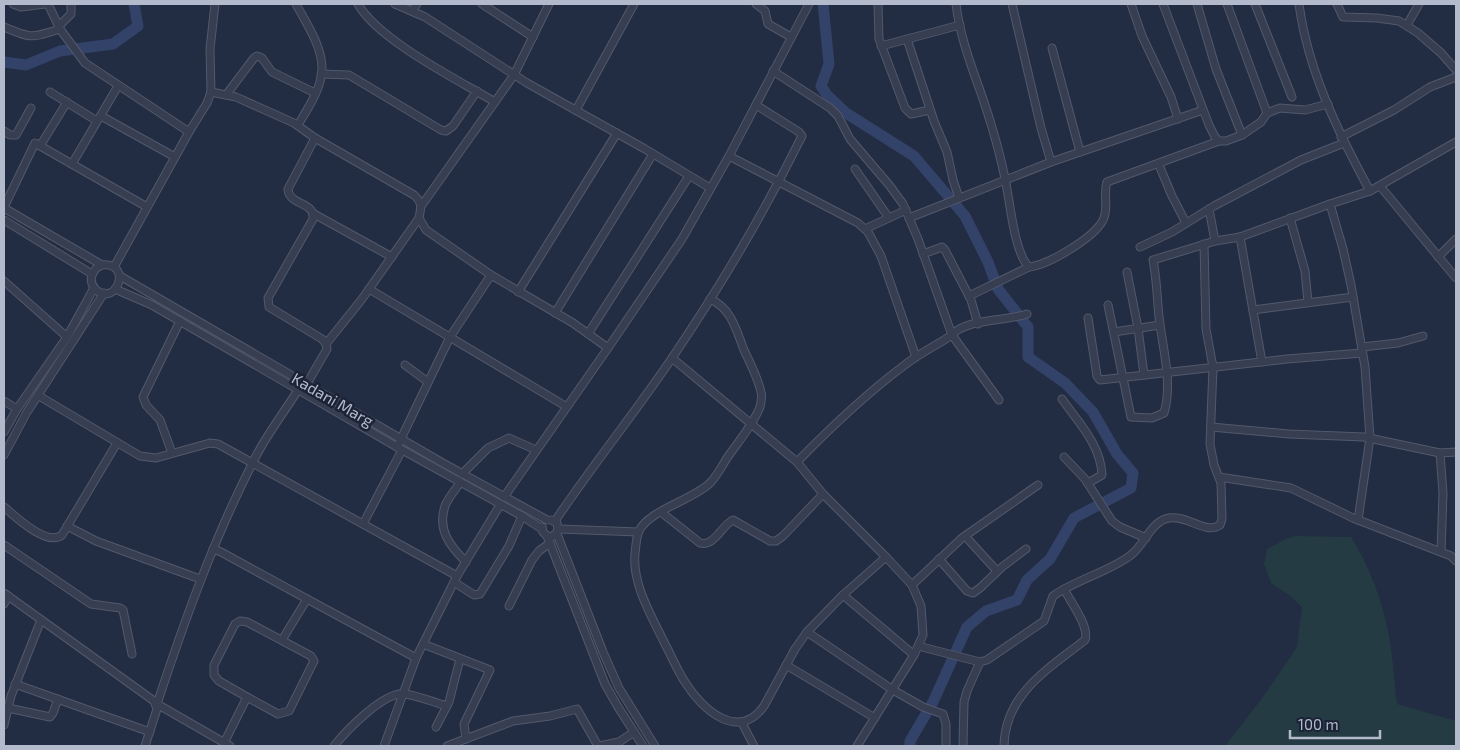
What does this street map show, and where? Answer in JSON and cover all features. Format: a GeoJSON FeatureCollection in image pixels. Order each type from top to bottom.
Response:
{"type":"FeatureCollection","features":[{"type":"Feature","properties":{"kind":"street"},"geometry":{"type":"LineString","coordinates":[[13,4],[21,7],[46,4],[59,27],[85,63],[189,132]]}},
{"type":"Feature","properties":{"kind":"street"},"geometry":{"type":"LineString","coordinates":[[4,27],[28,37],[38,36],[59,27],[72,14],[71,4]]}},
{"type":"Feature","properties":{"kind":"street"},"geometry":{"type":"LineString","coordinates":[[114,267],[207,103],[210,92],[210,49],[216,4]]}},
{"type":"Feature","properties":{"kind":"street"},"geometry":{"type":"LineString","coordinates":[[296,4],[318,48],[321,59],[321,74],[315,93],[298,125]]}},
{"type":"Feature","properties":{"kind":"street"},"geometry":{"type":"LineString","coordinates":[[358,4],[366,16],[378,27],[409,50],[495,102]]}},
{"type":"Feature","properties":{"kind":"street"},"geometry":{"type":"LineString","coordinates":[[412,11],[417,4]]}},
{"type":"Feature","properties":{"kind":"street"},"geometry":{"type":"LineString","coordinates":[[482,4],[532,37]]}},
{"type":"Feature","properties":{"kind":"street"},"geometry":{"type":"LineString","coordinates":[[326,344],[392,257],[419,218],[422,205],[514,75],[549,4]]}},
{"type":"Feature","properties":{"kind":"street"},"geometry":{"type":"LineString","coordinates":[[576,110],[634,4]]}},
{"type":"Feature","properties":{"kind":"street"},"geometry":{"type":"LineString","coordinates":[[756,4],[765,10],[766,22],[770,26],[791,37]]}},
{"type":"Feature","properties":{"kind":"street"},"geometry":{"type":"LineString","coordinates":[[504,497],[682,238],[729,156],[809,4]]}},
{"type":"Feature","properties":{"kind":"street"},"geometry":{"type":"LineString","coordinates":[[878,4],[878,27],[881,46],[905,108],[911,114],[930,110]]}},
{"type":"Feature","properties":{"kind":"street"},"geometry":{"type":"LineString","coordinates":[[956,4],[960,25],[1006,180],[1015,233],[1023,259],[1029,267]]}},
{"type":"Feature","properties":{"kind":"street"},"geometry":{"type":"LineString","coordinates":[[1012,4],[1041,128],[1051,162]]}},
{"type":"Feature","properties":{"kind":"street"},"geometry":{"type":"LineString","coordinates":[[1131,4],[1142,36],[1178,119]]}},
{"type":"Feature","properties":{"kind":"street"},"geometry":{"type":"LineString","coordinates":[[1164,4],[1203,110],[1215,137],[1219,141]]}},
{"type":"Feature","properties":{"kind":"street"},"geometry":{"type":"LineString","coordinates":[[1197,4],[1216,69],[1242,134]]}},
{"type":"Feature","properties":{"kind":"street"},"geometry":{"type":"LineString","coordinates":[[1227,4],[1267,113]]}},
{"type":"Feature","properties":{"kind":"street"},"geometry":{"type":"LineString","coordinates":[[1255,4],[1292,97]]}},
{"type":"Feature","properties":{"kind":"street"},"geometry":{"type":"LineString","coordinates":[[1299,4],[1309,53],[1328,104],[1343,140],[1370,191]]}},
{"type":"Feature","properties":{"kind":"street"},"geometry":{"type":"LineString","coordinates":[[1337,4],[1343,17],[1377,18],[1399,22],[1407,26],[1455,65]]}},
{"type":"Feature","properties":{"kind":"street"},"geometry":{"type":"LineString","coordinates":[[1407,26],[1419,4]]}},
{"type":"Feature","properties":{"kind":"street"},"geometry":{"type":"LineString","coordinates":[[399,5],[425,17],[514,75],[710,188]]}},
{"type":"Feature","properties":{"kind":"street"},"geometry":{"type":"LineString","coordinates":[[881,46],[960,25]]}},
{"type":"Feature","properties":{"kind":"street"},"geometry":{"type":"LineString","coordinates":[[907,39],[937,131],[947,152],[958,199]]}},
{"type":"Feature","properties":{"kind":"street"},"geometry":{"type":"LineString","coordinates":[[1052,48],[1080,152]]}},
{"type":"Feature","properties":{"kind":"street"},"geometry":{"type":"LineString","coordinates":[[226,95],[257,56],[262,58],[272,72],[315,93]]}},
{"type":"Feature","properties":{"kind":"street"},"geometry":{"type":"LineString","coordinates":[[773,71],[830,108],[838,116],[850,139],[890,186],[906,210],[952,335],[999,400]]}},
{"type":"Feature","properties":{"kind":"street"},"geometry":{"type":"LineString","coordinates":[[321,74],[349,75],[441,130],[446,131],[453,126],[477,91]]}},
{"type":"Feature","properties":{"kind":"street"},"geometry":{"type":"LineString","coordinates":[[1140,246],[1301,160],[1343,140],[1430,87],[1456,77]]}},
{"type":"Feature","properties":{"kind":"street"},"geometry":{"type":"LineString","coordinates":[[72,164],[118,86]]}},
{"type":"Feature","properties":{"kind":"street"},"geometry":{"type":"LineString","coordinates":[[50,92],[175,157]]}},
{"type":"Feature","properties":{"kind":"street"},"geometry":{"type":"LineString","coordinates":[[210,92],[236,97],[298,125],[315,138],[414,195],[420,200],[422,205]]}},
{"type":"Feature","properties":{"kind":"street"},"geometry":{"type":"LineString","coordinates":[[40,146],[67,102]]}},
{"type":"Feature","properties":{"kind":"street"},"geometry":{"type":"LineString","coordinates":[[969,296],[1000,280],[1070,250],[1103,220],[1106,182],[1159,165],[1219,141],[1226,141],[1262,122],[1267,113],[1280,108],[1305,110],[1328,104]]}},
{"type":"Feature","properties":{"kind":"street"},"geometry":{"type":"LineString","coordinates":[[655,746],[619,688],[603,652],[556,521],[581,483],[672,358],[729,269],[779,182],[801,134],[756,105]]}},
{"type":"Feature","properties":{"kind":"street"},"geometry":{"type":"LineString","coordinates":[[4,131],[10,135],[16,135],[32,108]]}},
{"type":"Feature","properties":{"kind":"street"},"geometry":{"type":"LineString","coordinates":[[909,218],[1051,162],[1203,110]]}},
{"type":"Feature","properties":{"kind":"street"},"geometry":{"type":"LineString","coordinates":[[518,292],[617,133]]}},
{"type":"Feature","properties":{"kind":"street"},"geometry":{"type":"LineString","coordinates":[[315,138],[288,189],[288,194],[312,210],[314,214],[392,257]]}},
{"type":"Feature","properties":{"kind":"street"},"geometry":{"type":"LineString","coordinates":[[1108,305],[1131,417],[1152,418],[1164,413],[1167,403],[1167,373],[1153,260],[1215,241],[1240,237],[1370,191],[1456,142]]}},
{"type":"Feature","properties":{"kind":"street"},"geometry":{"type":"LineString","coordinates":[[102,265],[4,207],[35,143],[147,208]]}},
{"type":"Feature","properties":{"kind":"street"},"geometry":{"type":"LineString","coordinates":[[555,313],[653,154]]}},
{"type":"Feature","properties":{"kind":"street"},"geometry":{"type":"LineString","coordinates":[[729,156],[858,223],[865,229],[881,256],[916,357]]}},
{"type":"Feature","properties":{"kind":"street"},"geometry":{"type":"LineString","coordinates":[[1159,165],[1186,223]]}},
{"type":"Feature","properties":{"kind":"street"},"geometry":{"type":"LineString","coordinates":[[855,169],[889,218]]}},
{"type":"Feature","properties":{"kind":"street"},"geometry":{"type":"LineString","coordinates":[[588,334],[689,176]]}},
{"type":"Feature","properties":{"kind":"street"},"geometry":{"type":"LineString","coordinates":[[1380,186],[1456,278]]}},
{"type":"Feature","properties":{"kind":"street"},"geometry":{"type":"LineString","coordinates":[[1330,204],[1343,249],[1353,297],[1362,350],[1370,438],[1358,520]]}},
{"type":"Feature","properties":{"kind":"street"},"geometry":{"type":"LineString","coordinates":[[1209,209],[1215,241]]}},
{"type":"Feature","properties":{"kind":"street"},"geometry":{"type":"LineString","coordinates":[[865,229],[906,210]]}},
{"type":"Feature","properties":{"kind":"street"},"geometry":{"type":"LineString","coordinates":[[145,746],[157,704],[200,579],[252,462],[300,391],[307,384],[327,349],[322,339],[269,307],[268,303],[270,293],[313,219],[314,214]]}},
{"type":"Feature","properties":{"kind":"street"},"geometry":{"type":"LineString","coordinates":[[419,218],[426,230],[491,276],[555,313],[608,348]]}},
{"type":"Feature","properties":{"kind":"street"},"geometry":{"type":"LineString","coordinates":[[1290,218],[1304,271],[1308,302]]}},
{"type":"Feature","properties":{"kind":"street"},"geometry":{"type":"LineString","coordinates":[[4,220],[92,274]]}},
{"type":"Feature","properties":{"kind":"street"},"geometry":{"type":"LineString","coordinates":[[1240,237],[1262,362]]}},
{"type":"Feature","properties":{"kind":"street"},"geometry":{"type":"LineString","coordinates":[[1438,257],[1456,239]]}},
{"type":"Feature","properties":{"kind":"street"},"geometry":{"type":"LineString","coordinates":[[918,646],[980,662],[987,660],[1044,621],[1053,596],[1132,554],[1157,523],[1168,518],[1188,520],[1206,528],[1220,525],[1222,519],[1221,483],[1214,465],[1210,444],[1213,367],[1206,329],[1204,244]]}},
{"type":"Feature","properties":{"kind":"street"},"geometry":{"type":"LineString","coordinates":[[923,254],[943,248],[969,296],[978,324]]}},
{"type":"Feature","properties":{"kind":"street"},"geometry":{"type":"LineString","coordinates":[[107,264],[114,267],[120,276],[118,286],[112,292],[104,293],[94,288],[92,284],[92,274],[98,266],[102,265],[107,264]]}},
{"type":"Feature","properties":{"kind":"street"},"geometry":{"type":"LineString","coordinates":[[1127,272],[1138,328],[1144,376]]}},
{"type":"Feature","properties":{"kind":"street","name":"Kadani Marg"},"geometry":{"type":"LineString","coordinates":[[120,276],[462,474],[547,520]]}},
{"type":"Feature","properties":{"kind":"street"},"geometry":{"type":"LineString","coordinates":[[363,524],[399,448],[401,438],[450,337],[491,276]]}},
{"type":"Feature","properties":{"kind":"street"},"geometry":{"type":"LineString","coordinates":[[4,281],[67,337]]}},
{"type":"Feature","properties":{"kind":"street"},"geometry":{"type":"LineString","coordinates":[[4,432],[17,409],[67,337],[94,288]]}},
{"type":"Feature","properties":{"kind":"street","name":"Kadani Marg"},"geometry":{"type":"LineString","coordinates":[[116,289],[152,305],[542,529]]}},
{"type":"Feature","properties":{"kind":"street"},"geometry":{"type":"LineString","coordinates":[[369,289],[567,407]]}},
{"type":"Feature","properties":{"kind":"street"},"geometry":{"type":"LineString","coordinates":[[4,455],[27,412],[104,293]]}},
{"type":"Feature","properties":{"kind":"street"},"geometry":{"type":"LineString","coordinates":[[1253,310],[1353,297]]}},
{"type":"Feature","properties":{"kind":"street"},"geometry":{"type":"LineString","coordinates":[[710,299],[719,303],[727,311],[761,393],[760,405],[751,423],[710,482],[699,491],[660,512],[643,524],[638,532],[635,556],[640,592],[680,675],[692,693],[715,714],[732,723],[742,723],[758,715],[786,665],[808,632],[843,595],[886,557]]}},
{"type":"Feature","properties":{"kind":"street"},"geometry":{"type":"LineString","coordinates":[[797,462],[828,430],[875,389],[916,357],[960,329],[1016,318],[1027,314]]}},
{"type":"Feature","properties":{"kind":"street"},"geometry":{"type":"LineString","coordinates":[[1088,318],[1098,378],[1100,380],[1362,350],[1423,336]]}},
{"type":"Feature","properties":{"kind":"street"},"geometry":{"type":"LineString","coordinates":[[172,453],[160,420],[146,405],[143,396],[180,321]]}},
{"type":"Feature","properties":{"kind":"street"},"geometry":{"type":"LineString","coordinates":[[1114,332],[1160,325]]}},
{"type":"Feature","properties":{"kind":"street"},"geometry":{"type":"LineString","coordinates":[[672,358],[797,462],[823,494],[912,585],[921,606],[923,634],[914,655],[857,746]]}},
{"type":"Feature","properties":{"kind":"street"},"geometry":{"type":"LineString","coordinates":[[405,365],[428,382]]}},
{"type":"Feature","properties":{"kind":"street"},"geometry":{"type":"LineString","coordinates":[[39,396],[140,456],[156,458],[210,442],[218,444],[363,524],[456,579],[474,595],[480,594],[509,546],[522,516]]}},
{"type":"Feature","properties":{"kind":"street"},"geometry":{"type":"LineString","coordinates":[[1062,399],[1091,438],[1100,465],[1102,474],[1088,482]]}},
{"type":"Feature","properties":{"kind":"street"},"geometry":{"type":"LineString","coordinates":[[4,402],[17,409]]}},
{"type":"Feature","properties":{"kind":"street"},"geometry":{"type":"LineString","coordinates":[[1211,427],[1289,434],[1370,438],[1440,453],[1456,452]]}},
{"type":"Feature","properties":{"kind":"street"},"geometry":{"type":"LineString","coordinates":[[462,474],[488,448],[509,438],[536,450]]}},
{"type":"Feature","properties":{"kind":"street"},"geometry":{"type":"LineString","coordinates":[[4,507],[45,537],[58,538],[117,443]]}},
{"type":"Feature","properties":{"kind":"street"},"geometry":{"type":"LineString","coordinates":[[1440,453],[1443,493],[1441,552]]}},
{"type":"Feature","properties":{"kind":"street"},"geometry":{"type":"LineString","coordinates":[[1064,457],[1088,482],[1094,495],[1116,525],[1146,538]]}},
{"type":"Feature","properties":{"kind":"street"},"geometry":{"type":"LineString","coordinates":[[1219,477],[1291,488],[1358,520],[1451,556],[1456,561]]}},
{"type":"Feature","properties":{"kind":"street"},"geometry":{"type":"LineString","coordinates":[[460,483],[445,506],[442,523],[450,546],[466,562]]}},
{"type":"Feature","properties":{"kind":"street"},"geometry":{"type":"LineString","coordinates":[[912,585],[965,536],[1028,490],[1038,485]]}},
{"type":"Feature","properties":{"kind":"street"},"geometry":{"type":"LineString","coordinates":[[660,512],[700,544],[705,545],[710,542],[725,525],[733,520],[770,541],[776,541],[823,494]]}},
{"type":"Feature","properties":{"kind":"street"},"geometry":{"type":"LineString","coordinates":[[384,746],[416,658],[456,579],[500,505]]}},
{"type":"Feature","properties":{"kind":"street"},"geometry":{"type":"LineString","coordinates":[[556,521],[547,520],[543,524],[542,529],[605,684],[643,746]]}},
{"type":"Feature","properties":{"kind":"street"},"geometry":{"type":"LineString","coordinates":[[67,526],[96,541],[200,579]]}},
{"type":"Feature","properties":{"kind":"street"},"geometry":{"type":"LineString","coordinates":[[509,606],[532,560],[558,531],[638,532]]}},
{"type":"Feature","properties":{"kind":"street"},"geometry":{"type":"LineString","coordinates":[[965,536],[997,571]]}},
{"type":"Feature","properties":{"kind":"street"},"geometry":{"type":"LineString","coordinates":[[4,545],[91,604],[123,610],[132,654]]}},
{"type":"Feature","properties":{"kind":"street"},"geometry":{"type":"LineString","coordinates":[[213,549],[416,658]]}},
{"type":"Feature","properties":{"kind":"street"},"geometry":{"type":"LineString","coordinates":[[939,559],[970,593],[980,588],[997,571],[1026,549]]}},
{"type":"Feature","properties":{"kind":"street"},"geometry":{"type":"LineString","coordinates":[[1004,746],[1005,730],[1013,706],[1032,682],[1085,640],[1086,630],[1064,589]]}},
{"type":"Feature","properties":{"kind":"street"},"geometry":{"type":"LineString","coordinates":[[4,604],[6,595],[150,696],[157,704],[227,744],[247,697]]}},
{"type":"Feature","properties":{"kind":"street"},"geometry":{"type":"LineString","coordinates":[[843,595],[914,655]]}},
{"type":"Feature","properties":{"kind":"street"},"geometry":{"type":"LineString","coordinates":[[282,640],[307,599]]}},
{"type":"Feature","properties":{"kind":"street"},"geometry":{"type":"LineString","coordinates":[[4,725],[15,684],[41,620]]}},
{"type":"Feature","properties":{"kind":"street"},"geometry":{"type":"LineString","coordinates":[[240,621],[247,622],[282,640],[311,656],[314,661],[289,710],[278,714],[247,697],[219,681],[214,675],[214,666],[234,624],[240,621]]}},
{"type":"Feature","properties":{"kind":"street"},"geometry":{"type":"LineString","coordinates":[[808,632],[893,690],[923,707],[943,714],[945,718],[946,746]]}},
{"type":"Feature","properties":{"kind":"street"},"geometry":{"type":"LineString","coordinates":[[423,644],[490,670],[464,724],[466,739]]}},
{"type":"Feature","properties":{"kind":"street"},"geometry":{"type":"LineString","coordinates":[[436,727],[447,706],[460,659]]}},
{"type":"Feature","properties":{"kind":"street"},"geometry":{"type":"LineString","coordinates":[[964,746],[964,702],[980,662]]}},
{"type":"Feature","properties":{"kind":"street"},"geometry":{"type":"LineString","coordinates":[[786,665],[875,718]]}},
{"type":"Feature","properties":{"kind":"street"},"geometry":{"type":"LineString","coordinates":[[15,684],[150,732]]}},
{"type":"Feature","properties":{"kind":"street"},"geometry":{"type":"LineString","coordinates":[[334,746],[351,726],[371,708],[391,697],[403,693],[447,706]]}},
{"type":"Feature","properties":{"kind":"street"},"geometry":{"type":"LineString","coordinates":[[8,708],[50,717],[58,699]]}},
{"type":"Feature","properties":{"kind":"street"},"geometry":{"type":"LineString","coordinates":[[447,746],[512,721],[550,716],[577,708],[599,746],[619,742],[634,732]]}},
{"type":"Feature","properties":{"kind":"street"},"geometry":{"type":"LineString","coordinates":[[742,723],[754,746]]}},
{"type":"Feature","properties":{"kind":"shaded area"},"geometry":{"type":"Polygon","coordinates":[[[1295,536],[1351,537],[1370,572],[1383,609],[1390,643],[1397,704],[1456,721],[1456,746],[1225,746],[1263,697],[1297,647],[1302,607],[1289,595],[1271,583],[1264,564],[1267,549],[1295,536]]]}},
{"type":"Feature","properties":{"kind":"waterway"},"geometry":{"type":"LineString","coordinates":[[4,62],[26,65],[60,51],[113,44],[138,26],[134,4]]}},
{"type":"Feature","properties":{"kind":"waterway"},"geometry":{"type":"LineString","coordinates":[[823,4],[829,64],[821,86],[827,95],[846,113],[914,156],[965,216],[988,262],[998,289],[1028,327],[1028,357],[1065,383],[1093,412],[1117,454],[1133,473],[1131,488],[1074,518],[1050,559],[1027,580],[1017,600],[986,611],[967,627],[933,702],[910,741],[910,746]]}}]}
